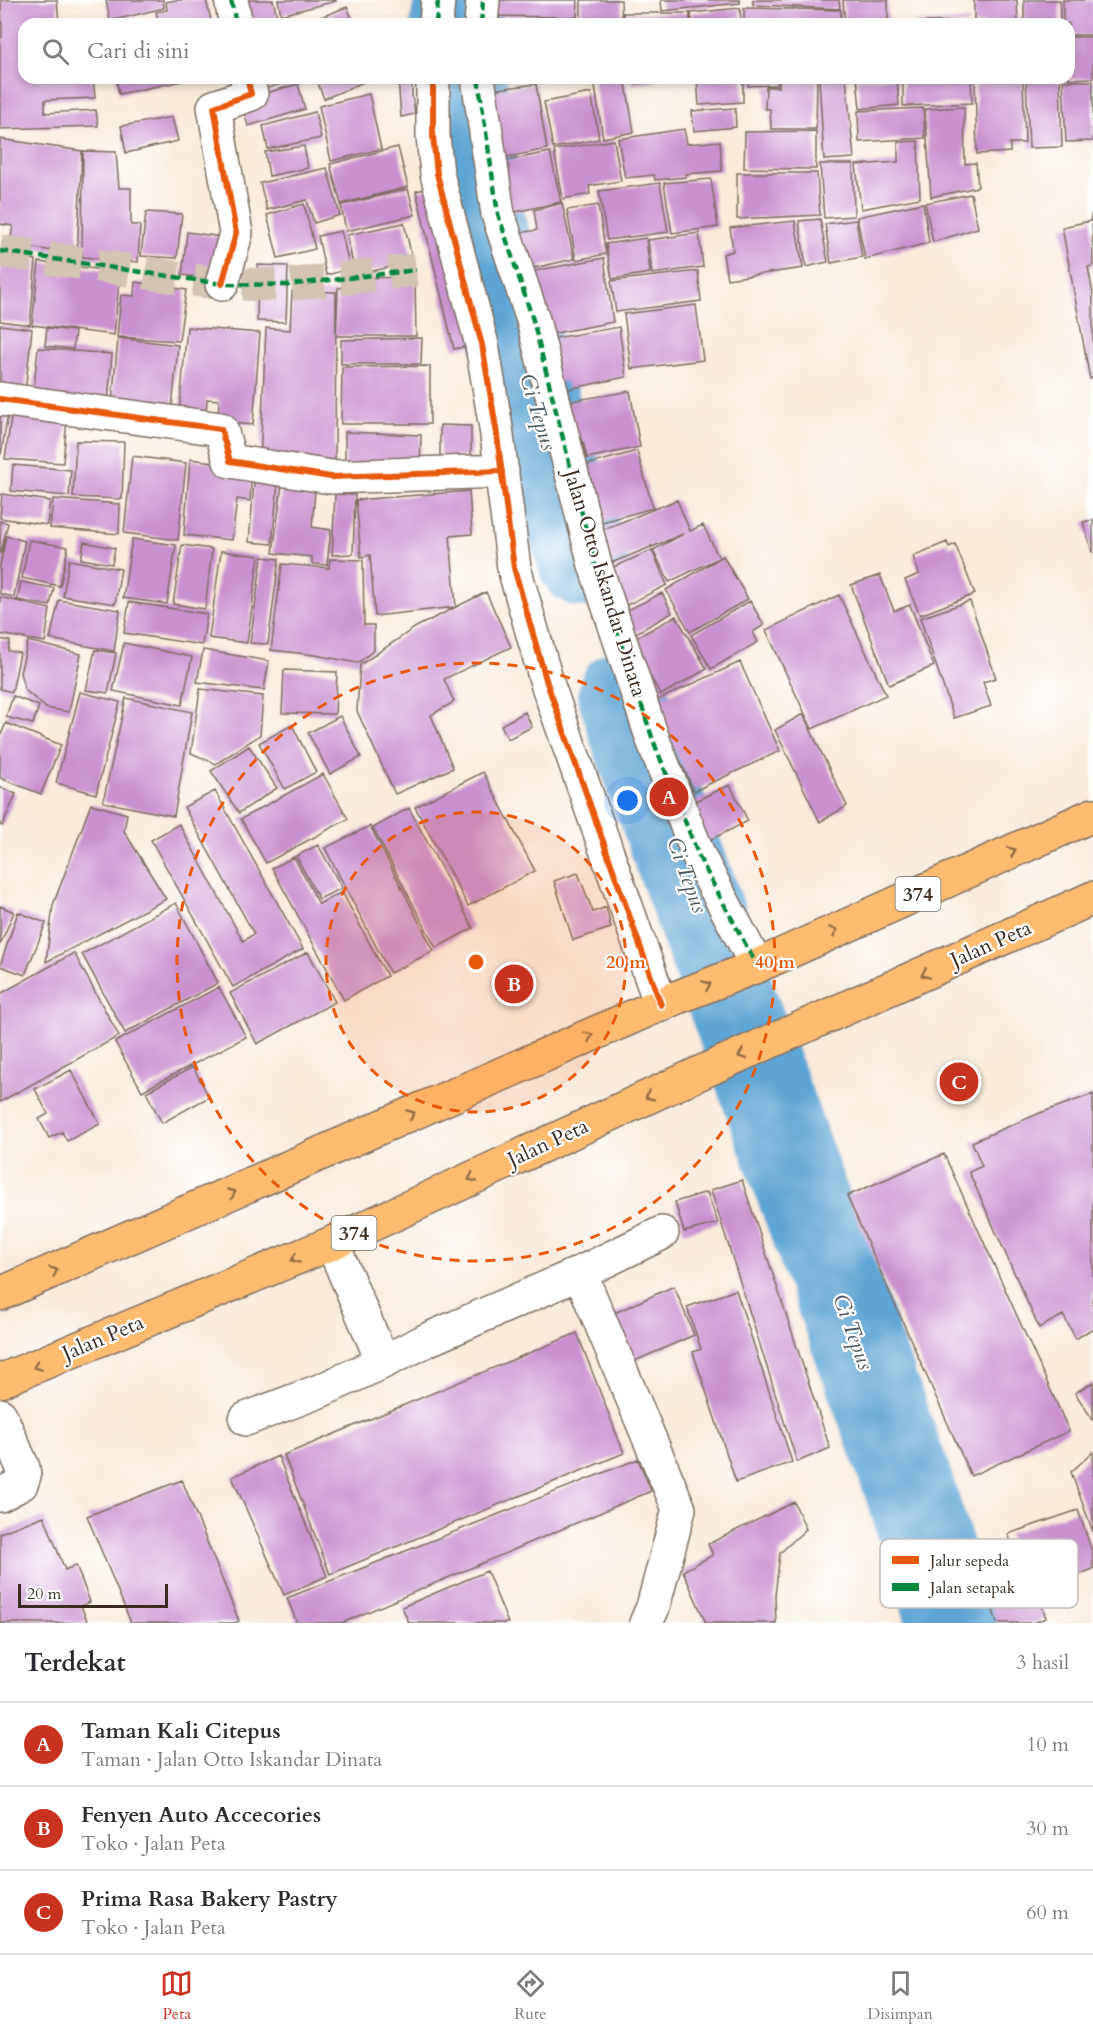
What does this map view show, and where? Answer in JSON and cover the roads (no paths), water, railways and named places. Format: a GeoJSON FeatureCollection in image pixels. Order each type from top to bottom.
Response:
{"type":"FeatureCollection","features":[{"type":"Feature","properties":{"kind":"main road","name":"374"},"geometry":{"type":"LineString","coordinates":[[0,1294],[749,968],[1093,815]]}},
{"type":"Feature","properties":{"kind":"main road","name":"Jalan Peta"},"geometry":{"type":"LineString","coordinates":[[0,1381],[332,1243],[702,1072],[1093,898]]}},
{"type":"Feature","properties":{"kind":"street"},"geometry":{"type":"LineString","coordinates":[[231,0],[235,18]]}},
{"type":"Feature","properties":{"kind":"street"},"geometry":{"type":"LineString","coordinates":[[436,18],[438,0]]}},
{"type":"Feature","properties":{"kind":"street"},"geometry":{"type":"LineString","coordinates":[[482,18],[483,0]]}},
{"type":"Feature","properties":{"kind":"street"},"geometry":{"type":"LineString","coordinates":[[222,284],[236,233],[214,107],[251,94],[248,84]]}},
{"type":"Feature","properties":{"kind":"street"},"geometry":{"type":"LineString","coordinates":[[433,84],[433,136],[437,174],[482,345],[502,471],[514,568],[547,683],[667,1002]]}},
{"type":"Feature","properties":{"kind":"street","name":"Jalan Otto Iskandar Dinata"},"geometry":{"type":"LineString","coordinates":[[479,84],[498,214],[533,320],[595,564],[653,740],[700,859],[749,968]]}},
{"type":"Feature","properties":{"kind":"street"},"geometry":{"type":"LineString","coordinates":[[0,399],[221,429],[230,461],[331,477],[502,471]]}},
{"type":"Feature","properties":{"kind":"street"},"geometry":{"type":"LineString","coordinates":[[246,1419],[321,1390],[429,1339],[580,1273],[662,1233]]}},
{"type":"Feature","properties":{"kind":"street"},"geometry":{"type":"LineString","coordinates":[[332,1243],[383,1362]]}},
{"type":"Feature","properties":{"kind":"street"},"geometry":{"type":"LineString","coordinates":[[580,1273],[679,1509],[653,1607],[646,1623]]}},
{"type":"Feature","properties":{"kind":"street"},"geometry":{"type":"LineString","coordinates":[[0,1415],[23,1468],[24,1476],[21,1484],[0,1495]]}},
{"type":"Feature","properties":{"kind":"waterway","name":"Ci Tepus"},"geometry":{"type":"LineString","coordinates":[[456,18],[460,0]]}},
{"type":"Feature","properties":{"kind":"waterway","name":"Ci Tepus"},"geometry":{"type":"LineString","coordinates":[[462,84],[479,218],[583,562]]}},
{"type":"Feature","properties":{"kind":"waterway","name":"Ci Tepus"},"geometry":{"type":"LineString","coordinates":[[623,694],[635,735],[905,1475],[926,1539]]}},
{"type":"Feature","properties":{"kind":"waterway","name":"Ci Tepus"},"geometry":{"type":"LineString","coordinates":[[948,1608],[953,1623]]}},
{"type":"Feature","properties":{"kind":"tunnel"},"geometry":{"type":"LineString","coordinates":[[0,251],[222,284],[287,285],[416,270]]}},
{"type":"Feature","properties":{"kind":"place","name":"Taman Kali Citepus"},"geometry":{"type":"Point","coordinates":[669,797]}},
{"type":"Feature","properties":{"kind":"place","name":"Fenyen Auto Accecories"},"geometry":{"type":"Point","coordinates":[514,984]}},
{"type":"Feature","properties":{"kind":"place","name":"Prima Rasa Bakery Pastry"},"geometry":{"type":"Point","coordinates":[959,1082]}}]}
